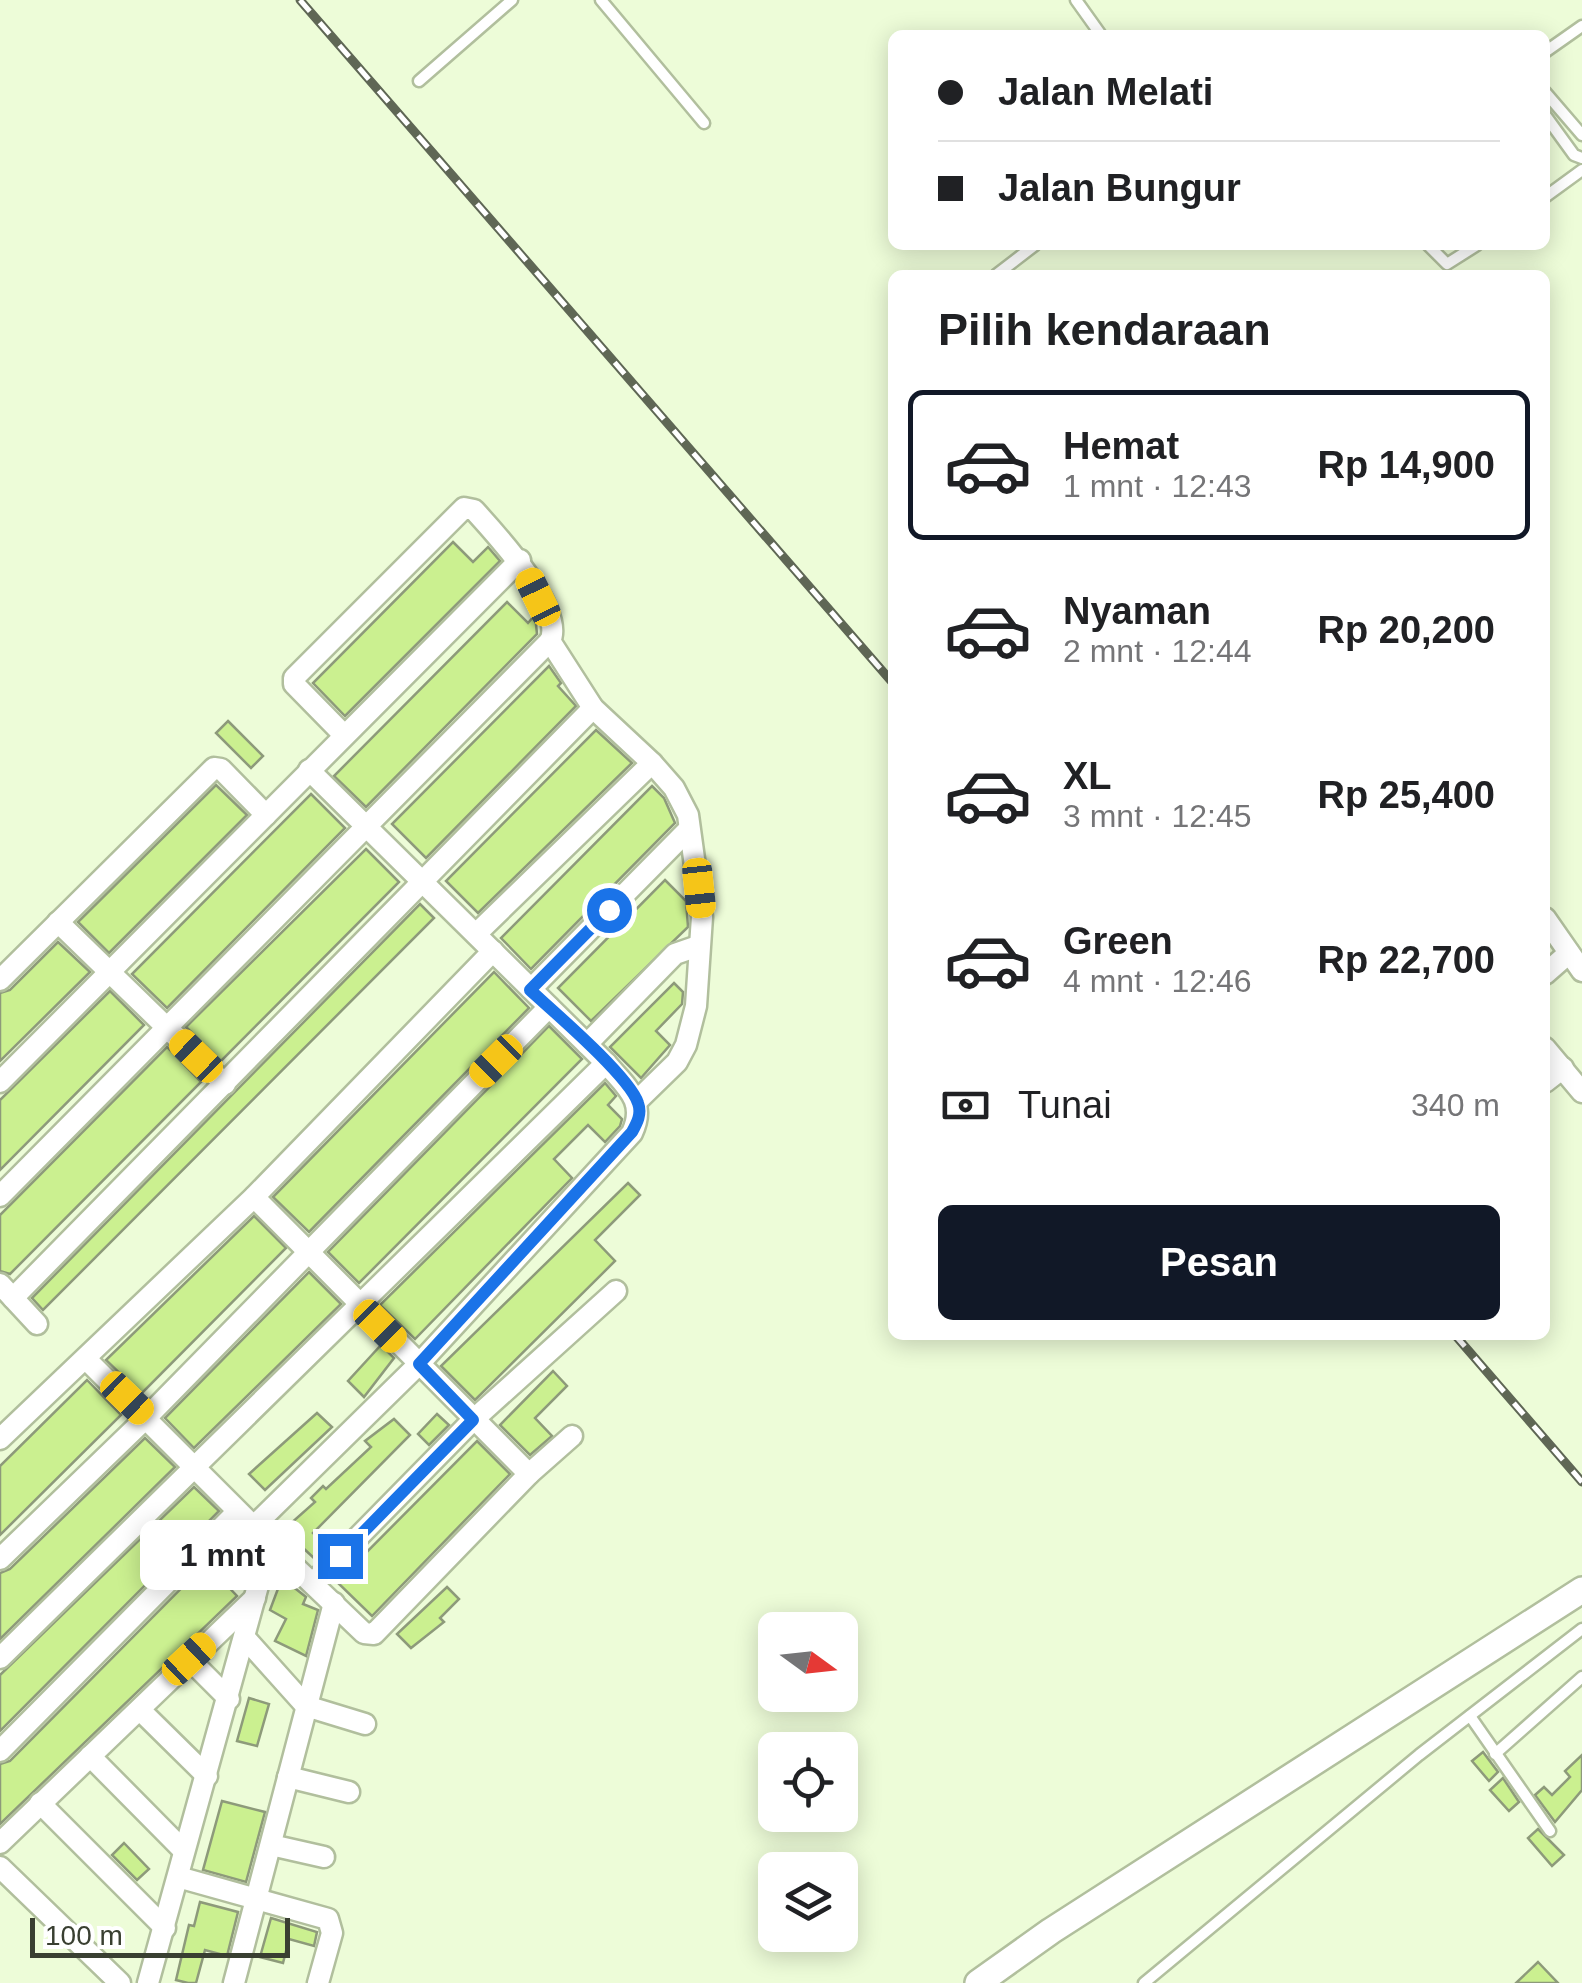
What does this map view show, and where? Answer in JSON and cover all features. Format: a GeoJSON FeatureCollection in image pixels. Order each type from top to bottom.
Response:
{"type":"FeatureCollection","features":[{"type":"Feature","properties":{"kind":"street"},"geometry":{"type":"LineString","coordinates":[[0,1196],[550,642],[553,628],[520,560],[474,510],[464,508],[294,678],[294,684],[342,734]]}},
{"type":"Feature","properties":{"kind":"street"},"geometry":{"type":"LineString","coordinates":[[0,1082],[342,734],[520,560]]}},
{"type":"Feature","properties":{"kind":"street"},"geometry":{"type":"LineString","coordinates":[[550,642],[593,708],[652,763],[674,788],[688,815],[702,917],[696,1006],[678,1062],[638,1100]]}},
{"type":"Feature","properties":{"kind":"street"},"geometry":{"type":"LineString","coordinates":[[36,1324],[7,1291],[225,1084],[593,708]]}},
{"type":"Feature","properties":{"kind":"street"},"geometry":{"type":"LineString","coordinates":[[476,934],[652,763]]}},
{"type":"Feature","properties":{"kind":"street"},"geometry":{"type":"LineString","coordinates":[[0,980],[214,768],[266,815]]}},
{"type":"Feature","properties":{"kind":"street"},"geometry":{"type":"LineString","coordinates":[[253,1528],[419,1364],[632,1132],[640,1116],[638,1100],[606,1063],[368,823],[309,770]]}},
{"type":"Feature","properties":{"kind":"street"},"geometry":{"type":"LineString","coordinates":[[530,990],[688,830]]}},
{"type":"Feature","properties":{"kind":"street"},"geometry":{"type":"LineString","coordinates":[[58,922],[225,1084]]}},
{"type":"Feature","properties":{"kind":"street"},"geometry":{"type":"LineString","coordinates":[[1550,925],[1582,971]]}},
{"type":"Feature","properties":{"kind":"street"},"geometry":{"type":"LineString","coordinates":[[586,1044],[675,954],[698,946]]}},
{"type":"Feature","properties":{"kind":"street"},"geometry":{"type":"LineString","coordinates":[[3,1430],[87,1360],[254,1197],[492,951]]}},
{"type":"Feature","properties":{"kind":"street"},"geometry":{"type":"LineString","coordinates":[[1550,970],[1569,953]]}},
{"type":"Feature","properties":{"kind":"street"},"geometry":{"type":"LineString","coordinates":[[0,1559],[147,1418],[549,1007]]}},
{"type":"Feature","properties":{"kind":"street"},"geometry":{"type":"LineString","coordinates":[[1550,1054],[1582,1092]]}},
{"type":"Feature","properties":{"kind":"street"},"geometry":{"type":"LineString","coordinates":[[0,1658],[606,1063]]}},
{"type":"Feature","properties":{"kind":"street"},"geometry":{"type":"LineString","coordinates":[[1550,1078],[1563,1068]]}},
{"type":"Feature","properties":{"kind":"street"},"geometry":{"type":"LineString","coordinates":[[254,1197],[529,1474]]}},
{"type":"Feature","properties":{"kind":"street"},"geometry":{"type":"LineString","coordinates":[[313,1582],[473,1420],[616,1291]]}},
{"type":"Feature","properties":{"kind":"street"},"geometry":{"type":"LineString","coordinates":[[87,1360],[364,1634],[374,1634],[529,1474],[572,1436]]}},
{"type":"Feature","properties":{"kind":"street"},"geometry":{"type":"LineString","coordinates":[[0,1751],[237,1512]]}},
{"type":"Feature","properties":{"kind":"street"},"geometry":{"type":"LineString","coordinates":[[148,1983],[264,1567],[277,1550]]}},
{"type":"Feature","properties":{"kind":"street"},"geometry":{"type":"LineString","coordinates":[[978,1983],[1051,1931],[1582,1590]]}},
{"type":"Feature","properties":{"kind":"street"},"geometry":{"type":"LineString","coordinates":[[0,1843],[141,1712],[189,1659],[255,1598]]}},
{"type":"Feature","properties":{"kind":"street"},"geometry":{"type":"LineString","coordinates":[[234,1983],[334,1603]]}},
{"type":"Feature","properties":{"kind":"street"},"geometry":{"type":"LineString","coordinates":[[246,1640],[306,1706],[365,1724]]}},
{"type":"Feature","properties":{"kind":"street"},"geometry":{"type":"LineString","coordinates":[[189,1659],[228,1700]]}},
{"type":"Feature","properties":{"kind":"street"},"geometry":{"type":"LineString","coordinates":[[141,1712],[206,1776]]}},
{"type":"Feature","properties":{"kind":"street"},"geometry":{"type":"LineString","coordinates":[[90,1756],[184,1851]]}},
{"type":"Feature","properties":{"kind":"street"},"geometry":{"type":"LineString","coordinates":[[288,1778],[349,1792]]}},
{"type":"Feature","properties":{"kind":"street"},"geometry":{"type":"LineString","coordinates":[[40,1802],[165,1928]]}},
{"type":"Feature","properties":{"kind":"street"},"geometry":{"type":"LineString","coordinates":[[271,1845],[324,1858]]}},
{"type":"Feature","properties":{"kind":"street"},"geometry":{"type":"LineString","coordinates":[[0,1867],[120,1983]]}},
{"type":"Feature","properties":{"kind":"street"},"geometry":{"type":"LineString","coordinates":[[178,1878],[328,1919],[332,1933],[318,1983]]}},
{"type":"Feature","properties":{"kind":"lane"},"geometry":{"type":"LineString","coordinates":[[419,81],[512,0]]}},
{"type":"Feature","properties":{"kind":"lane"},"geometry":{"type":"LineString","coordinates":[[602,0],[704,123]]}},
{"type":"Feature","properties":{"kind":"lane"},"geometry":{"type":"LineString","coordinates":[[1076,0],[1097,30]]}},
{"type":"Feature","properties":{"kind":"lane"},"geometry":{"type":"LineString","coordinates":[[1550,48],[1582,26]]}},
{"type":"Feature","properties":{"kind":"lane"},"geometry":{"type":"LineString","coordinates":[[1550,98],[1582,135]]}},
{"type":"Feature","properties":{"kind":"lane"},"geometry":{"type":"LineString","coordinates":[[1550,122],[1574,155],[1582,158]]}},
{"type":"Feature","properties":{"kind":"lane"},"geometry":{"type":"LineString","coordinates":[[1550,192],[1582,170]]}},
{"type":"Feature","properties":{"kind":"lane"},"geometry":{"type":"LineString","coordinates":[[1002,270],[1028,250]]}},
{"type":"Feature","properties":{"kind":"lane"},"geometry":{"type":"LineString","coordinates":[[1433,250],[1448,264],[1469,250]]}},
{"type":"Feature","properties":{"kind":"lane"},"geometry":{"type":"LineString","coordinates":[[1144,1983],[1582,1629]]}},
{"type":"Feature","properties":{"kind":"lane"},"geometry":{"type":"LineString","coordinates":[[1495,1754],[1582,1677]]}},
{"type":"Feature","properties":{"kind":"lane"},"geometry":{"type":"LineString","coordinates":[[1470,1716],[1550,1831]]}},
{"type":"Feature","properties":{"kind":"building"},"geometry":{"type":"Polygon","coordinates":[[[453,542],[473,562],[488,547],[500,561],[345,716],[313,683],[453,542]]]}},
{"type":"Feature","properties":{"kind":"building"},"geometry":{"type":"Polygon","coordinates":[[[507,602],[528,623],[535,615],[537,634],[366,807],[334,776],[507,602]]]}},
{"type":"Feature","properties":{"kind":"building"},"geometry":{"type":"Polygon","coordinates":[[[549,666],[561,683],[558,686],[576,706],[426,858],[392,824],[549,666]]]}},
{"type":"Feature","properties":{"kind":"building"},"geometry":{"type":"Polygon","coordinates":[[[228,721],[263,756],[251,768],[216,733],[228,721]]]}},
{"type":"Feature","properties":{"kind":"building"},"geometry":{"type":"Polygon","coordinates":[[[596,730],[632,763],[478,913],[446,881],[596,730]]]}},
{"type":"Feature","properties":{"kind":"building"},"geometry":{"type":"Polygon","coordinates":[[[216,785],[247,815],[109,953],[78,922],[216,785]]]}},
{"type":"Feature","properties":{"kind":"building"},"geometry":{"type":"Polygon","coordinates":[[[652,786],[664,798],[675,823],[531,969],[501,938],[652,786]]]}},
{"type":"Feature","properties":{"kind":"building"},"geometry":{"type":"Polygon","coordinates":[[[311,794],[345,828],[167,1008],[132,974],[311,794]]]}},
{"type":"Feature","properties":{"kind":"building"},"geometry":{"type":"Polygon","coordinates":[[[366,849],[399,882],[221,1061],[186,1027],[366,849]]]}},
{"type":"Feature","properties":{"kind":"building"},"geometry":{"type":"Polygon","coordinates":[[[665,880],[686,901],[688,927],[591,1021],[558,988],[665,880]]]}},
{"type":"Feature","properties":{"kind":"building"},"geometry":{"type":"Polygon","coordinates":[[[420,904],[434,918],[43,1310],[32,1298],[420,904]]]}},
{"type":"Feature","properties":{"kind":"building"},"geometry":{"type":"Polygon","coordinates":[[[58,942],[90,972],[0,1061],[0,993],[10,990],[58,942]]]}},
{"type":"Feature","properties":{"kind":"building"},"geometry":{"type":"Polygon","coordinates":[[[494,972],[529,1008],[309,1232],[273,1197],[494,972]]]}},
{"type":"Feature","properties":{"kind":"building"},"geometry":{"type":"Polygon","coordinates":[[[674,983],[683,992],[682,1004],[656,1031],[670,1045],[641,1078],[610,1047],[674,983]]]}},
{"type":"Feature","properties":{"kind":"building"},"geometry":{"type":"Polygon","coordinates":[[[110,991],[144,1025],[0,1170],[0,1100],[110,991]]]}},
{"type":"Feature","properties":{"kind":"building"},"geometry":{"type":"Polygon","coordinates":[[[549,1026],[582,1059],[359,1283],[328,1252],[549,1026]]]}},
{"type":"Feature","properties":{"kind":"building"},"geometry":{"type":"Polygon","coordinates":[[[167,1047],[201,1082],[10,1274],[0,1271],[0,1215],[167,1047]]]}},
{"type":"Feature","properties":{"kind":"building"},"geometry":{"type":"Polygon","coordinates":[[[605,1083],[616,1096],[608,1105],[622,1119],[620,1126],[605,1142],[588,1125],[554,1159],[572,1178],[415,1339],[380,1305],[605,1083]]]}},
{"type":"Feature","properties":{"kind":"building"},"geometry":{"type":"Polygon","coordinates":[[[628,1183],[640,1195],[595,1240],[615,1261],[475,1400],[441,1366],[628,1183]]]}},
{"type":"Feature","properties":{"kind":"building"},"geometry":{"type":"Polygon","coordinates":[[[254,1216],[286,1248],[141,1394],[106,1360],[254,1216]]]}},
{"type":"Feature","properties":{"kind":"building"},"geometry":{"type":"Polygon","coordinates":[[[309,1272],[341,1304],[194,1448],[165,1418],[309,1272]]]}},
{"type":"Feature","properties":{"kind":"building"},"geometry":{"type":"Polygon","coordinates":[[[381,1345],[394,1358],[364,1397],[348,1381],[381,1345]]]}},
{"type":"Feature","properties":{"kind":"building"},"geometry":{"type":"Polygon","coordinates":[[[553,1371],[567,1386],[535,1418],[552,1436],[530,1455],[500,1425],[553,1371]]]}},
{"type":"Feature","properties":{"kind":"building"},"geometry":{"type":"Polygon","coordinates":[[[87,1380],[121,1415],[0,1535],[0,1466],[87,1380]]]}},
{"type":"Feature","properties":{"kind":"building"},"geometry":{"type":"Polygon","coordinates":[[[317,1413],[332,1427],[265,1490],[249,1474],[317,1413]]]}},
{"type":"Feature","properties":{"kind":"building"},"geometry":{"type":"Polygon","coordinates":[[[437,1414],[449,1425],[429,1445],[418,1434],[437,1414]]]}},
{"type":"Feature","properties":{"kind":"building"},"geometry":{"type":"Polygon","coordinates":[[[394,1419],[410,1435],[313,1533],[328,1548],[316,1560],[301,1546],[297,1550],[280,1533],[315,1502],[311,1498],[323,1486],[326,1489],[371,1447],[365,1441],[394,1419]]]}},
{"type":"Feature","properties":{"kind":"building"},"geometry":{"type":"Polygon","coordinates":[[[145,1438],[175,1467],[0,1639],[0,1573],[10,1569],[145,1438]]]}},
{"type":"Feature","properties":{"kind":"building"},"geometry":{"type":"Polygon","coordinates":[[[477,1441],[510,1474],[372,1616],[337,1582],[477,1441]]]}},
{"type":"Feature","properties":{"kind":"building"},"geometry":{"type":"Polygon","coordinates":[[[194,1487],[219,1511],[0,1731],[0,1675],[194,1487]]]}},
{"type":"Feature","properties":{"kind":"building"},"geometry":{"type":"Polygon","coordinates":[[[238,1531],[251,1544],[219,1577],[237,1596],[0,1824],[0,1764],[10,1761],[238,1531]]]}},
{"type":"Feature","properties":{"kind":"building"},"geometry":{"type":"Polygon","coordinates":[[[282,1578],[306,1597],[303,1604],[318,1610],[306,1656],[275,1641],[286,1619],[270,1610],[282,1578]]]}},
{"type":"Feature","properties":{"kind":"building"},"geometry":{"type":"Polygon","coordinates":[[[447,1587],[459,1599],[440,1618],[444,1622],[411,1648],[397,1634],[447,1587]]]}},
{"type":"Feature","properties":{"kind":"building"},"geometry":{"type":"Polygon","coordinates":[[[249,1698],[269,1704],[257,1746],[237,1741],[249,1698]]]}},
{"type":"Feature","properties":{"kind":"building"},"geometry":{"type":"Polygon","coordinates":[[[1483,1752],[1498,1772],[1489,1781],[1472,1761],[1483,1752]]]}},
{"type":"Feature","properties":{"kind":"building"},"geometry":{"type":"Polygon","coordinates":[[[1582,1755],[1582,1790],[1555,1822],[1535,1795],[1544,1787],[1552,1795],[1570,1777],[1565,1771],[1582,1755]]]}},
{"type":"Feature","properties":{"kind":"building"},"geometry":{"type":"Polygon","coordinates":[[[1503,1778],[1519,1802],[1509,1811],[1490,1790],[1503,1778]]]}},
{"type":"Feature","properties":{"kind":"building"},"geometry":{"type":"Polygon","coordinates":[[[222,1801],[265,1812],[246,1882],[203,1870],[222,1801]]]}},
{"type":"Feature","properties":{"kind":"building"},"geometry":{"type":"Polygon","coordinates":[[[1538,1829],[1564,1855],[1552,1866],[1528,1838],[1538,1829]]]}},
{"type":"Feature","properties":{"kind":"building"},"geometry":{"type":"Polygon","coordinates":[[[124,1843],[149,1869],[137,1880],[112,1855],[124,1843]]]}},
{"type":"Feature","properties":{"kind":"building"},"geometry":{"type":"Polygon","coordinates":[[[200,1902],[238,1912],[227,1956],[205,1950],[196,1983],[188,1983],[176,1980],[189,1925],[194,1926],[200,1902]]]}},
{"type":"Feature","properties":{"kind":"building"},"geometry":{"type":"Polygon","coordinates":[[[271,1918],[317,1932],[314,1946],[289,1939],[283,1963],[260,1957],[271,1918]]]}},
{"type":"Feature","properties":{"kind":"building"},"geometry":{"type":"Polygon","coordinates":[[[1538,1962],[1558,1983],[1516,1983],[1538,1962]]]}},
{"type":"Feature","properties":{"kind":"railway"},"geometry":{"type":"LineString","coordinates":[[300,0],[888,677]]}},
{"type":"Feature","properties":{"kind":"railway"},"geometry":{"type":"LineString","coordinates":[[1459,1340],[1582,1482]]}},
{"type":"Feature","properties":{"kind":"route"},"geometry":{"type":"LineString","coordinates":[[340,1556],[473,1420],[419,1364],[632,1132],[640,1116],[638,1100],[606,1063],[530,990],[609,910]]}}]}
